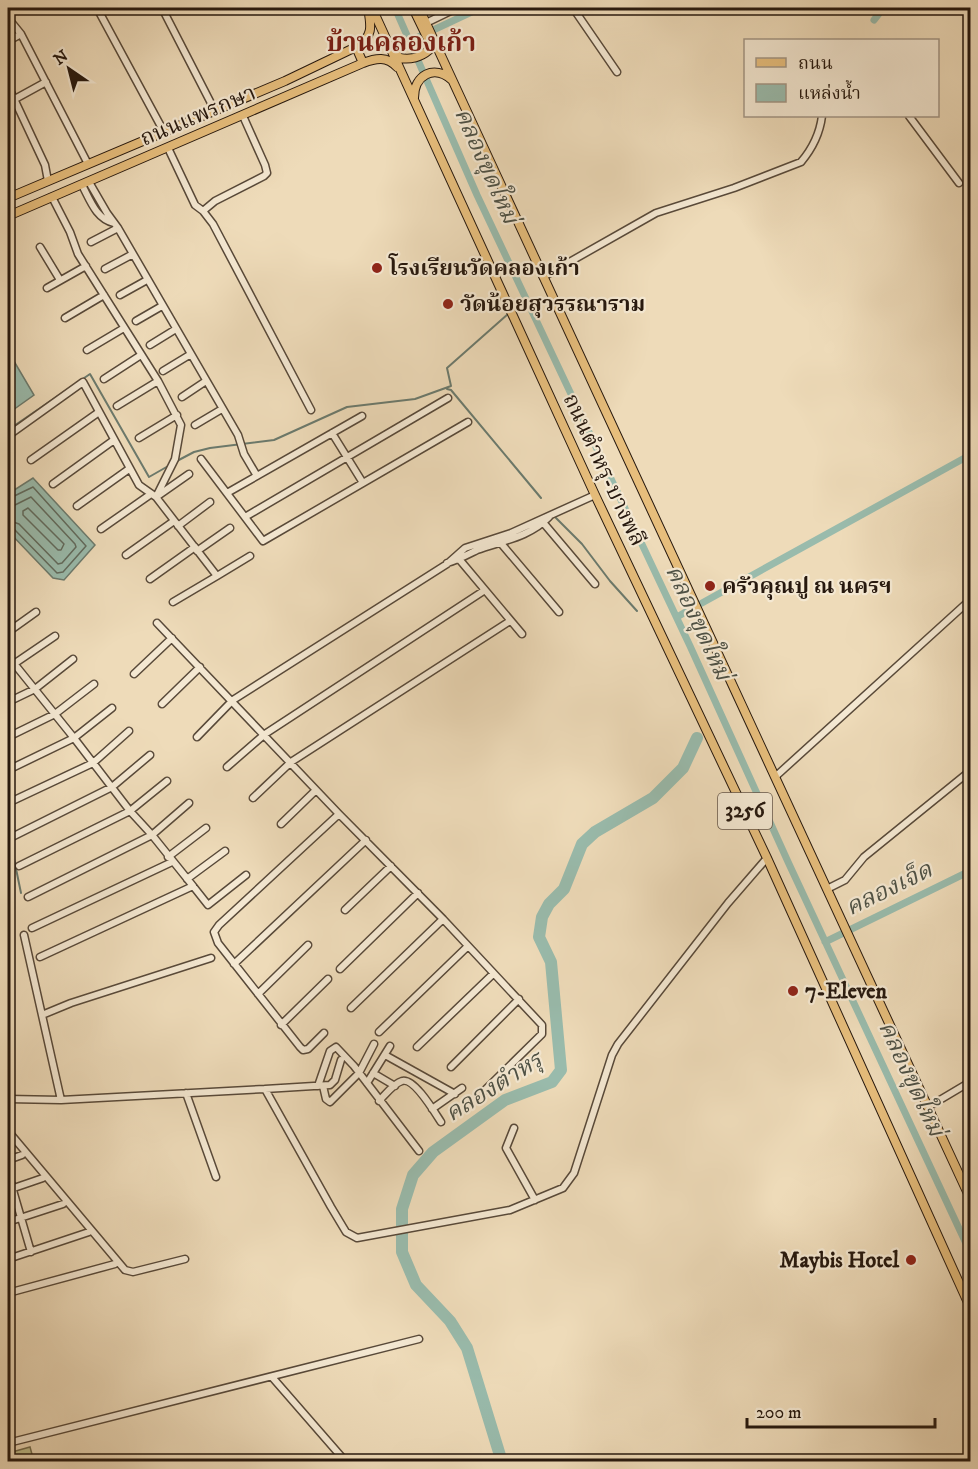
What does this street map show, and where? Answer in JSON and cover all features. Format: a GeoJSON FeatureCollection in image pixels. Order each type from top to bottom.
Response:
{"type":"FeatureCollection","features":[{"type":"Feature","properties":{"kind":"main road"},"geometry":{"type":"LineString","coordinates":[[363,63],[356,47],[365,41],[371,31],[372,8]]}},
{"type":"Feature","properties":{"kind":"main road"},"geometry":{"type":"LineString","coordinates":[[372,8],[395,54],[404,59],[415,58],[426,52],[431,39]]}},
{"type":"Feature","properties":{"kind":"main road","name":"ถนนตำหรุ-บางพลี"},"geometry":{"type":"LineString","coordinates":[[372,8],[595,495],[767,858],[970,1307]]}},
{"type":"Feature","properties":{"kind":"main road"},"geometry":{"type":"LineString","coordinates":[[413,8],[426,26]]}},
{"type":"Feature","properties":{"kind":"main road","name":"ถนนตำหรุ-บางพลี"},"geometry":{"type":"LineString","coordinates":[[419,8],[431,39],[453,81],[970,1198]]}},
{"type":"Feature","properties":{"kind":"main road","name":"ถนนแพรกษา"},"geometry":{"type":"LineString","coordinates":[[8,198],[285,81],[356,47]]}},
{"type":"Feature","properties":{"kind":"main road","name":"ถนนแพรกษา"},"geometry":{"type":"LineString","coordinates":[[8,216],[363,63],[384,59],[391,61],[400,70]]}},
{"type":"Feature","properties":{"kind":"main road"},"geometry":{"type":"LineString","coordinates":[[414,99],[416,85],[424,75],[436,73],[447,76],[453,81]]}},
{"type":"Feature","properties":{"kind":"street"},"geometry":{"type":"LineString","coordinates":[[98,8],[164,132]]}},
{"type":"Feature","properties":{"kind":"street"},"geometry":{"type":"LineString","coordinates":[[162,8],[215,111]]}},
{"type":"Feature","properties":{"kind":"street"},"geometry":{"type":"LineString","coordinates":[[426,26],[457,8]]}},
{"type":"Feature","properties":{"kind":"street"},"geometry":{"type":"LineString","coordinates":[[573,8],[617,72]]}},
{"type":"Feature","properties":{"kind":"street"},"geometry":{"type":"LineString","coordinates":[[8,18],[21,34],[88,164]]}},
{"type":"Feature","properties":{"kind":"street"},"geometry":{"type":"LineString","coordinates":[[8,41],[21,34]]}},
{"type":"Feature","properties":{"kind":"street"},"geometry":{"type":"LineString","coordinates":[[15,99],[46,82]]}},
{"type":"Feature","properties":{"kind":"street"},"geometry":{"type":"LineString","coordinates":[[8,86],[45,165],[48,181]]}},
{"type":"Feature","properties":{"kind":"street"},"geometry":{"type":"LineString","coordinates":[[203,211],[215,201],[264,176],[267,172],[243,116]]}},
{"type":"Feature","properties":{"kind":"street"},"geometry":{"type":"LineString","coordinates":[[543,277],[656,213],[734,188],[801,162],[817,136],[822,117]]}},
{"type":"Feature","properties":{"kind":"street"},"geometry":{"type":"LineString","coordinates":[[910,117],[959,183]]}},
{"type":"Feature","properties":{"kind":"street"},"geometry":{"type":"LineString","coordinates":[[168,148],[195,205],[213,224],[311,410]]}},
{"type":"Feature","properties":{"kind":"street"},"geometry":{"type":"LineString","coordinates":[[86,183],[116,225],[207,381],[238,435],[244,454],[256,476]]}},
{"type":"Feature","properties":{"kind":"street"},"geometry":{"type":"LineString","coordinates":[[52,197],[70,232],[78,254],[158,381],[181,425],[175,459],[168,475],[153,496]]}},
{"type":"Feature","properties":{"kind":"street"},"geometry":{"type":"LineString","coordinates":[[91,242],[116,225]]}},
{"type":"Feature","properties":{"kind":"street"},"geometry":{"type":"LineString","coordinates":[[40,247],[60,280]]}},
{"type":"Feature","properties":{"kind":"street"},"geometry":{"type":"LineString","coordinates":[[105,269],[133,254]]}},
{"type":"Feature","properties":{"kind":"street"},"geometry":{"type":"LineString","coordinates":[[47,288],[86,266]]}},
{"type":"Feature","properties":{"kind":"street"},"geometry":{"type":"LineString","coordinates":[[120,295],[147,280]]}},
{"type":"Feature","properties":{"kind":"street"},"geometry":{"type":"LineString","coordinates":[[65,318],[104,296]]}},
{"type":"Feature","properties":{"kind":"street"},"geometry":{"type":"LineString","coordinates":[[136,321],[162,306]]}},
{"type":"Feature","properties":{"kind":"street"},"geometry":{"type":"LineString","coordinates":[[87,350],[124,327]]}},
{"type":"Feature","properties":{"kind":"street"},"geometry":{"type":"LineString","coordinates":[[150,345],[176,329]]}},
{"type":"Feature","properties":{"kind":"street"},"geometry":{"type":"LineString","coordinates":[[163,371],[191,354]]}},
{"type":"Feature","properties":{"kind":"street"},"geometry":{"type":"LineString","coordinates":[[104,379],[141,355]]}},
{"type":"Feature","properties":{"kind":"street"},"geometry":{"type":"LineString","coordinates":[[117,406],[158,381]]}},
{"type":"Feature","properties":{"kind":"street"},"geometry":{"type":"LineString","coordinates":[[182,397],[207,381]]}},
{"type":"Feature","properties":{"kind":"street"},"geometry":{"type":"LineString","coordinates":[[9,435],[83,382],[139,485],[153,496],[217,576]]}},
{"type":"Feature","properties":{"kind":"street"},"geometry":{"type":"LineString","coordinates":[[245,517],[448,398]]}},
{"type":"Feature","properties":{"kind":"street"},"geometry":{"type":"LineString","coordinates":[[195,425],[222,409]]}},
{"type":"Feature","properties":{"kind":"street"},"geometry":{"type":"LineString","coordinates":[[31,460],[99,412]]}},
{"type":"Feature","properties":{"kind":"street"},"geometry":{"type":"LineString","coordinates":[[139,438],[177,415]]}},
{"type":"Feature","properties":{"kind":"street"},"geometry":{"type":"LineString","coordinates":[[227,493],[362,416]]}},
{"type":"Feature","properties":{"kind":"street"},"geometry":{"type":"LineString","coordinates":[[201,459],[263,541],[468,422]]}},
{"type":"Feature","properties":{"kind":"street"},"geometry":{"type":"LineString","coordinates":[[332,433],[363,483]]}},
{"type":"Feature","properties":{"kind":"street"},"geometry":{"type":"LineString","coordinates":[[53,484],[114,440]]}},
{"type":"Feature","properties":{"kind":"street"},"geometry":{"type":"LineString","coordinates":[[77,506],[129,469]]}},
{"type":"Feature","properties":{"kind":"street"},"geometry":{"type":"LineString","coordinates":[[101,529],[189,474]]}},
{"type":"Feature","properties":{"kind":"street"},"geometry":{"type":"LineString","coordinates":[[458,557],[525,533],[550,515],[595,495]]}},
{"type":"Feature","properties":{"kind":"street"},"geometry":{"type":"LineString","coordinates":[[126,555],[210,502]]}},
{"type":"Feature","properties":{"kind":"street"},"geometry":{"type":"LineString","coordinates":[[197,737],[233,700],[458,557],[474,544],[511,533],[542,520]]}},
{"type":"Feature","properties":{"kind":"street"},"geometry":{"type":"LineString","coordinates":[[542,520],[595,584]]}},
{"type":"Feature","properties":{"kind":"street"},"geometry":{"type":"LineString","coordinates":[[150,579],[230,528]]}},
{"type":"Feature","properties":{"kind":"street"},"geometry":{"type":"LineString","coordinates":[[496,537],[559,612]]}},
{"type":"Feature","properties":{"kind":"street"},"geometry":{"type":"LineString","coordinates":[[173,602],[250,556]]}},
{"type":"Feature","properties":{"kind":"street"},"geometry":{"type":"LineString","coordinates":[[458,557],[522,634]]}},
{"type":"Feature","properties":{"kind":"street"},"geometry":{"type":"LineString","coordinates":[[227,767],[265,734],[485,590]]}},
{"type":"Feature","properties":{"kind":"street"},"geometry":{"type":"LineString","coordinates":[[775,777],[970,600]]}},
{"type":"Feature","properties":{"kind":"street"},"geometry":{"type":"LineString","coordinates":[[8,632],[36,612]]}},
{"type":"Feature","properties":{"kind":"street"},"geometry":{"type":"LineString","coordinates":[[253,798],[291,762],[510,621]]}},
{"type":"Feature","properties":{"kind":"street"},"geometry":{"type":"LineString","coordinates":[[157,623],[233,700],[339,814],[443,919],[542,1025],[542,1034],[484,1091]]}},
{"type":"Feature","properties":{"kind":"street"},"geometry":{"type":"LineString","coordinates":[[11,667],[55,636]]}},
{"type":"Feature","properties":{"kind":"street"},"geometry":{"type":"LineString","coordinates":[[134,674],[172,638]]}},
{"type":"Feature","properties":{"kind":"street"},"geometry":{"type":"LineString","coordinates":[[8,656],[11,667],[35,688],[130,811],[153,835],[208,905],[246,875]]}},
{"type":"Feature","properties":{"kind":"street"},"geometry":{"type":"LineString","coordinates":[[8,702],[35,688],[73,659]]}},
{"type":"Feature","properties":{"kind":"street"},"geometry":{"type":"LineString","coordinates":[[162,704],[200,667]]}},
{"type":"Feature","properties":{"kind":"street"},"geometry":{"type":"LineString","coordinates":[[8,737],[55,714],[93,684]]}},
{"type":"Feature","properties":{"kind":"street"},"geometry":{"type":"LineString","coordinates":[[8,770],[74,738],[112,708]]}},
{"type":"Feature","properties":{"kind":"street"},"geometry":{"type":"LineString","coordinates":[[8,803],[93,763],[129,731]]}},
{"type":"Feature","properties":{"kind":"street"},"geometry":{"type":"LineString","coordinates":[[12,837],[112,787],[150,755]]}},
{"type":"Feature","properties":{"kind":"street"},"geometry":{"type":"LineString","coordinates":[[827,889],[844,880],[864,858],[922,808],[970,771]]}},
{"type":"Feature","properties":{"kind":"street"},"geometry":{"type":"LineString","coordinates":[[19,866],[130,811],[167,781]]}},
{"type":"Feature","properties":{"kind":"street"},"geometry":{"type":"LineString","coordinates":[[281,824],[316,790]]}},
{"type":"Feature","properties":{"kind":"street"},"geometry":{"type":"LineString","coordinates":[[28,897],[153,835],[189,803]]}},
{"type":"Feature","properties":{"kind":"street"},"geometry":{"type":"LineString","coordinates":[[324,1033],[308,1049],[303,1050],[234,964],[214,937],[214,932],[339,814]]}},
{"type":"Feature","properties":{"kind":"street"},"geometry":{"type":"LineString","coordinates":[[32,928],[170,859],[206,828]]}},
{"type":"Feature","properties":{"kind":"street"},"geometry":{"type":"LineString","coordinates":[[234,964],[366,840]]}},
{"type":"Feature","properties":{"kind":"street"},"geometry":{"type":"LineString","coordinates":[[188,879],[225,851]]}},
{"type":"Feature","properties":{"kind":"street"},"geometry":{"type":"LineString","coordinates":[[265,1089],[346,1232],[357,1238],[510,1210],[563,1188],[574,1173],[612,1055],[618,1044],[728,903],[767,858]]}},
{"type":"Feature","properties":{"kind":"street"},"geometry":{"type":"LineString","coordinates":[[345,910],[391,866]]}},
{"type":"Feature","properties":{"kind":"street"},"geometry":{"type":"LineString","coordinates":[[40,957],[193,886]]}},
{"type":"Feature","properties":{"kind":"street"},"geometry":{"type":"LineString","coordinates":[[340,969],[418,893]]}},
{"type":"Feature","properties":{"kind":"street"},"geometry":{"type":"LineString","coordinates":[[351,1008],[443,919]]}},
{"type":"Feature","properties":{"kind":"street"},"geometry":{"type":"LineString","coordinates":[[24,935],[61,1100]]}},
{"type":"Feature","properties":{"kind":"street"},"geometry":{"type":"LineString","coordinates":[[258,994],[308,945]]}},
{"type":"Feature","properties":{"kind":"street"},"geometry":{"type":"LineString","coordinates":[[379,1032],[467,947]]}},
{"type":"Feature","properties":{"kind":"street"},"geometry":{"type":"LineString","coordinates":[[42,1015],[71,1003],[211,958]]}},
{"type":"Feature","properties":{"kind":"street"},"geometry":{"type":"LineString","coordinates":[[417,1047],[494,974]]}},
{"type":"Feature","properties":{"kind":"street"},"geometry":{"type":"LineString","coordinates":[[281,1024],[328,979]]}},
{"type":"Feature","properties":{"kind":"street"},"geometry":{"type":"LineString","coordinates":[[451,1067],[519,999]]}},
{"type":"Feature","properties":{"kind":"street"},"geometry":{"type":"LineString","coordinates":[[374,1044],[359,1073],[330,1102],[326,1099],[321,1086],[333,1047],[359,1073],[419,1151]]}},
{"type":"Feature","properties":{"kind":"street"},"geometry":{"type":"LineString","coordinates":[[367,1083],[390,1046]]}},
{"type":"Feature","properties":{"kind":"street"},"geometry":{"type":"LineString","coordinates":[[385,1055],[454,1094]]}},
{"type":"Feature","properties":{"kind":"street"},"geometry":{"type":"LineString","coordinates":[[8,1099],[61,1100],[321,1086],[333,1083],[341,1060]]}},
{"type":"Feature","properties":{"kind":"street"},"geometry":{"type":"LineString","coordinates":[[373,1072],[395,1086]]}},
{"type":"Feature","properties":{"kind":"street"},"geometry":{"type":"LineString","coordinates":[[418,1091],[430,1080]]}},
{"type":"Feature","properties":{"kind":"street"},"geometry":{"type":"LineString","coordinates":[[379,1101],[401,1081],[406,1081],[418,1091],[441,1122]]}},
{"type":"Feature","properties":{"kind":"street"},"geometry":{"type":"LineString","coordinates":[[928,1107],[970,1082]]}},
{"type":"Feature","properties":{"kind":"street"},"geometry":{"type":"LineString","coordinates":[[432,1109],[462,1088]]}},
{"type":"Feature","properties":{"kind":"street"},"geometry":{"type":"LineString","coordinates":[[186,1093],[216,1177]]}},
{"type":"Feature","properties":{"kind":"street"},"geometry":{"type":"LineString","coordinates":[[514,1128],[506,1148],[535,1200]]}},
{"type":"Feature","properties":{"kind":"street"},"geometry":{"type":"LineString","coordinates":[[8,1131],[125,1270],[133,1272],[185,1259]]}},
{"type":"Feature","properties":{"kind":"street"},"geometry":{"type":"LineString","coordinates":[[8,1160],[22,1155]]}},
{"type":"Feature","properties":{"kind":"street"},"geometry":{"type":"LineString","coordinates":[[8,1173],[10,1189],[31,1252]]}},
{"type":"Feature","properties":{"kind":"street"},"geometry":{"type":"LineString","coordinates":[[10,1189],[43,1178]]}},
{"type":"Feature","properties":{"kind":"street"},"geometry":{"type":"LineString","coordinates":[[8,1222],[63,1204]]}},
{"type":"Feature","properties":{"kind":"street"},"geometry":{"type":"LineString","coordinates":[[8,1258],[89,1232]]}},
{"type":"Feature","properties":{"kind":"street"},"geometry":{"type":"LineString","coordinates":[[8,1293],[115,1264]]}},
{"type":"Feature","properties":{"kind":"street"},"geometry":{"type":"LineString","coordinates":[[8,1443],[419,1339]]}},
{"type":"Feature","properties":{"kind":"street"},"geometry":{"type":"LineString","coordinates":[[272,1377],[346,1461]]}},
{"type":"Feature","properties":{"kind":"shaded area"},"geometry":{"type":"Polygon","coordinates":[[[30,1447],[33,1458],[15,1461],[12,1452],[30,1447]]]}},
{"type":"Feature","properties":{"kind":"water"},"geometry":{"type":"Polygon","coordinates":[[[8,351],[34,395],[13,410],[8,401],[8,351]]]}},
{"type":"Feature","properties":{"kind":"water"},"geometry":{"type":"Polygon","coordinates":[[[33,478],[95,545],[64,580],[53,578],[8,531],[8,494],[33,478]]]}},
{"type":"Feature","properties":{"kind":"waterway","name":"คลองขุดใหม่"},"geometry":{"type":"LineString","coordinates":[[395,8],[477,195],[690,646],[970,1252]]}},
{"type":"Feature","properties":{"kind":"waterway"},"geometry":{"type":"LineString","coordinates":[[410,41],[480,8]]}},
{"type":"Feature","properties":{"kind":"waterway"},"geometry":{"type":"LineString","coordinates":[[874,20],[881,8]]}},
{"type":"Feature","properties":{"kind":"waterway"},"geometry":{"type":"LineString","coordinates":[[513,310],[526,298]]}},
{"type":"Feature","properties":{"kind":"waterway"},"geometry":{"type":"LineString","coordinates":[[175,462],[194,452],[210,448],[274,440],[347,407],[415,399],[451,386],[447,368],[508,314]]}},
{"type":"Feature","properties":{"kind":"waterway"},"geometry":{"type":"LineString","coordinates":[[8,430],[90,374],[149,477],[170,465]]}},
{"type":"Feature","properties":{"kind":"waterway"},"geometry":{"type":"LineString","coordinates":[[447,389],[451,390],[541,498]]}},
{"type":"Feature","properties":{"kind":"waterway"},"geometry":{"type":"LineString","coordinates":[[702,603],[970,455]]}},
{"type":"Feature","properties":{"kind":"waterway"},"geometry":{"type":"LineString","coordinates":[[556,518],[582,544],[610,581],[637,611]]}},
{"type":"Feature","properties":{"kind":"waterway"},"geometry":{"type":"LineString","coordinates":[[677,617],[689,610]]}},
{"type":"Feature","properties":{"kind":"waterway","name":"คลองตำหรุ"},"geometry":{"type":"LineString","coordinates":[[502,1462],[467,1348],[450,1321],[416,1285],[402,1252],[402,1209],[413,1175],[433,1152],[505,1100],[552,1082],[561,1070],[551,962],[539,937],[542,917],[549,904],[564,889],[582,844],[595,832],[653,798],[683,768],[697,738]]}},
{"type":"Feature","properties":{"kind":"waterway"},"geometry":{"type":"LineString","coordinates":[[8,830],[21,893]]}},
{"type":"Feature","properties":{"kind":"waterway","name":"คลองเจ็ด"},"geometry":{"type":"LineString","coordinates":[[825,942],[970,871]]}},
{"type":"Feature","properties":{"kind":"place","name":"โรงเรียนวัดคลองเก้า"},"geometry":{"type":"Point","coordinates":[377,268]}},
{"type":"Feature","properties":{"kind":"place","name":"วัดน้อยสุวรรณาราม"},"geometry":{"type":"Point","coordinates":[448,304]}},
{"type":"Feature","properties":{"kind":"place","name":"ครัวคุณปู ณ นครฯ"},"geometry":{"type":"Point","coordinates":[710,586]}},
{"type":"Feature","properties":{"kind":"place","name":"7-Eleven"},"geometry":{"type":"Point","coordinates":[793,991]}},
{"type":"Feature","properties":{"kind":"place","name":"Maybis Hotel"},"geometry":{"type":"Point","coordinates":[911,1260]}},
{"type":"Feature","properties":{"kind":"district","name":"บ้านคลองเก้า"},"geometry":{"type":"Point","coordinates":[401,43]}}]}
